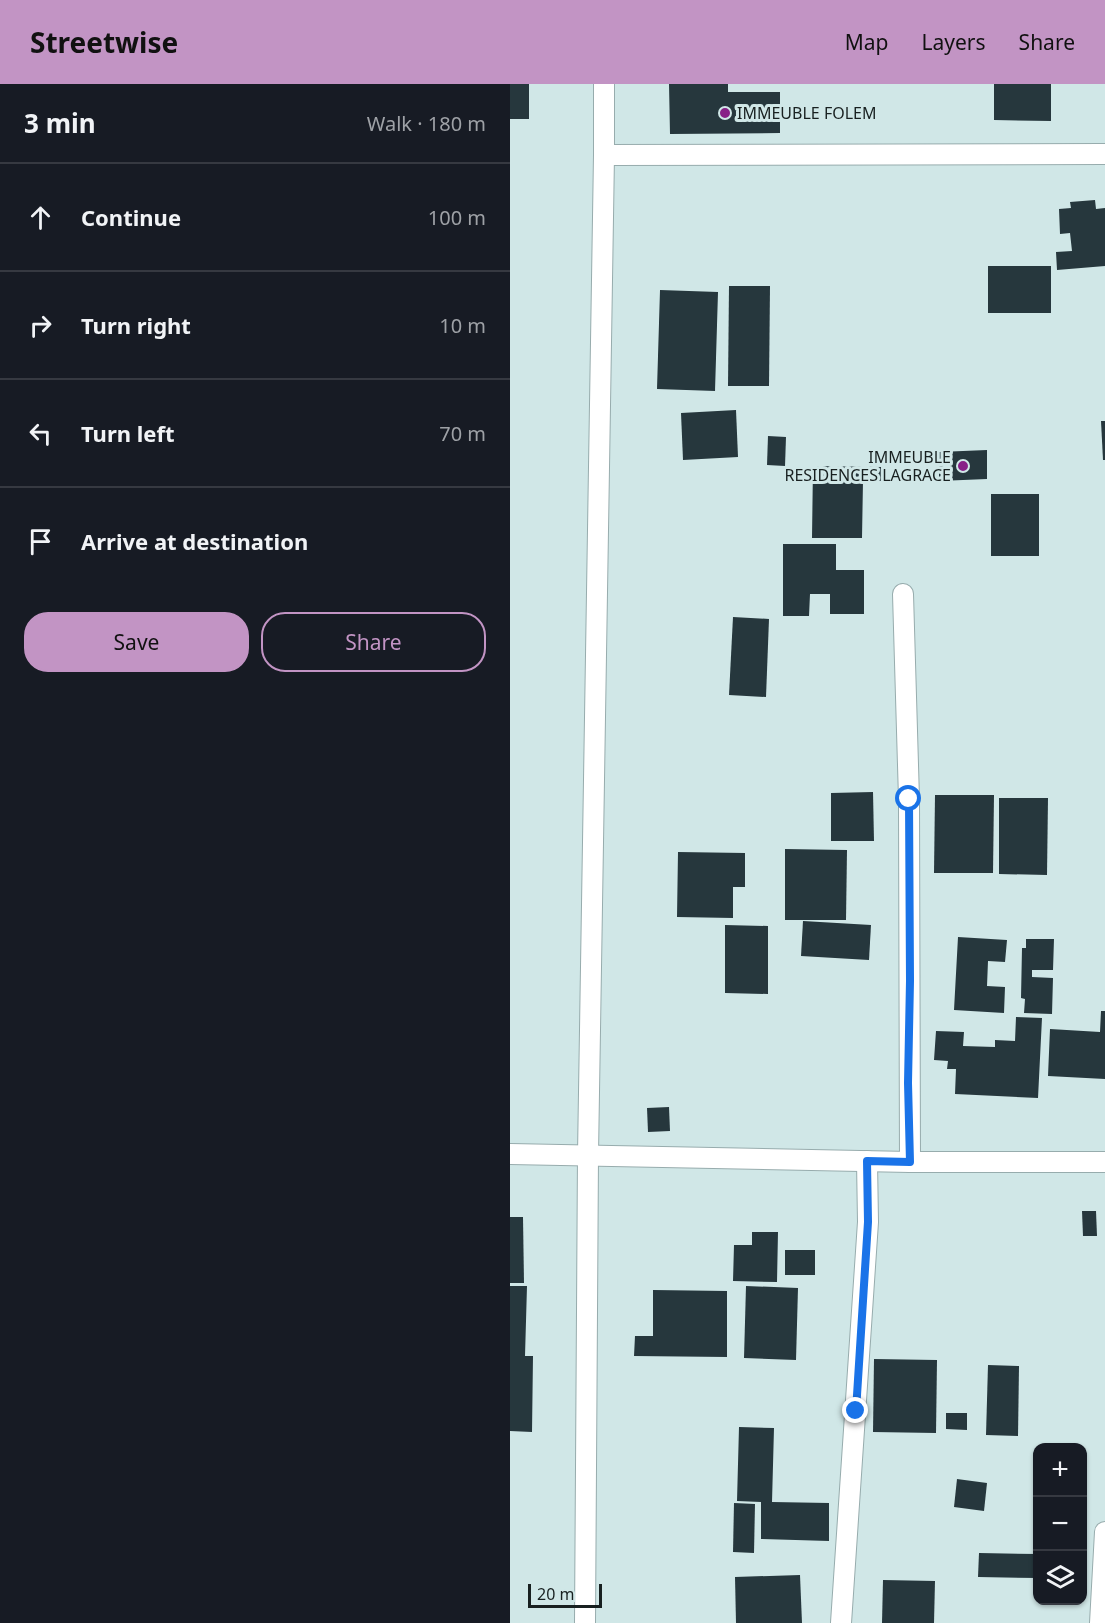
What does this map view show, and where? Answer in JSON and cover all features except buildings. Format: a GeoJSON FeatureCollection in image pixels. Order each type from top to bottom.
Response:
{"type":"FeatureCollection","features":[{"type":"Feature","properties":{"kind":"street"},"geometry":{"type":"LineString","coordinates":[[585,1623],[588,1155],[604,84]]}},
{"type":"Feature","properties":{"kind":"street"},"geometry":{"type":"LineString","coordinates":[[604,155],[1105,154]]}},
{"type":"Feature","properties":{"kind":"street"},"geometry":{"type":"LineString","coordinates":[[903,594],[909,799],[910,1162]]}},
{"type":"Feature","properties":{"kind":"street"},"geometry":{"type":"LineString","coordinates":[[510,1154],[910,1162],[1105,1162]]}},
{"type":"Feature","properties":{"kind":"street"},"geometry":{"type":"LineString","coordinates":[[841,1623],[868,1222],[867,1161]]}},
{"type":"Feature","properties":{"kind":"street"},"geometry":{"type":"LineString","coordinates":[[1100,1623],[1105,1532]]}},
{"type":"Feature","properties":{"kind":"place","name":"IMMEUBLE FOLEM"},"geometry":{"type":"Point","coordinates":[725,113]}},
{"type":"Feature","properties":{"kind":"place","name":"IMMEUBLE RESIDENCES LAGRACE"},"geometry":{"type":"Point","coordinates":[963,466]}},
{"type":"Feature","properties":{"kind":"route"},"geometry":{"type":"LineString","coordinates":[[856,1411],[868,1222],[867,1161],[910,1162],[909,799]]}}]}
